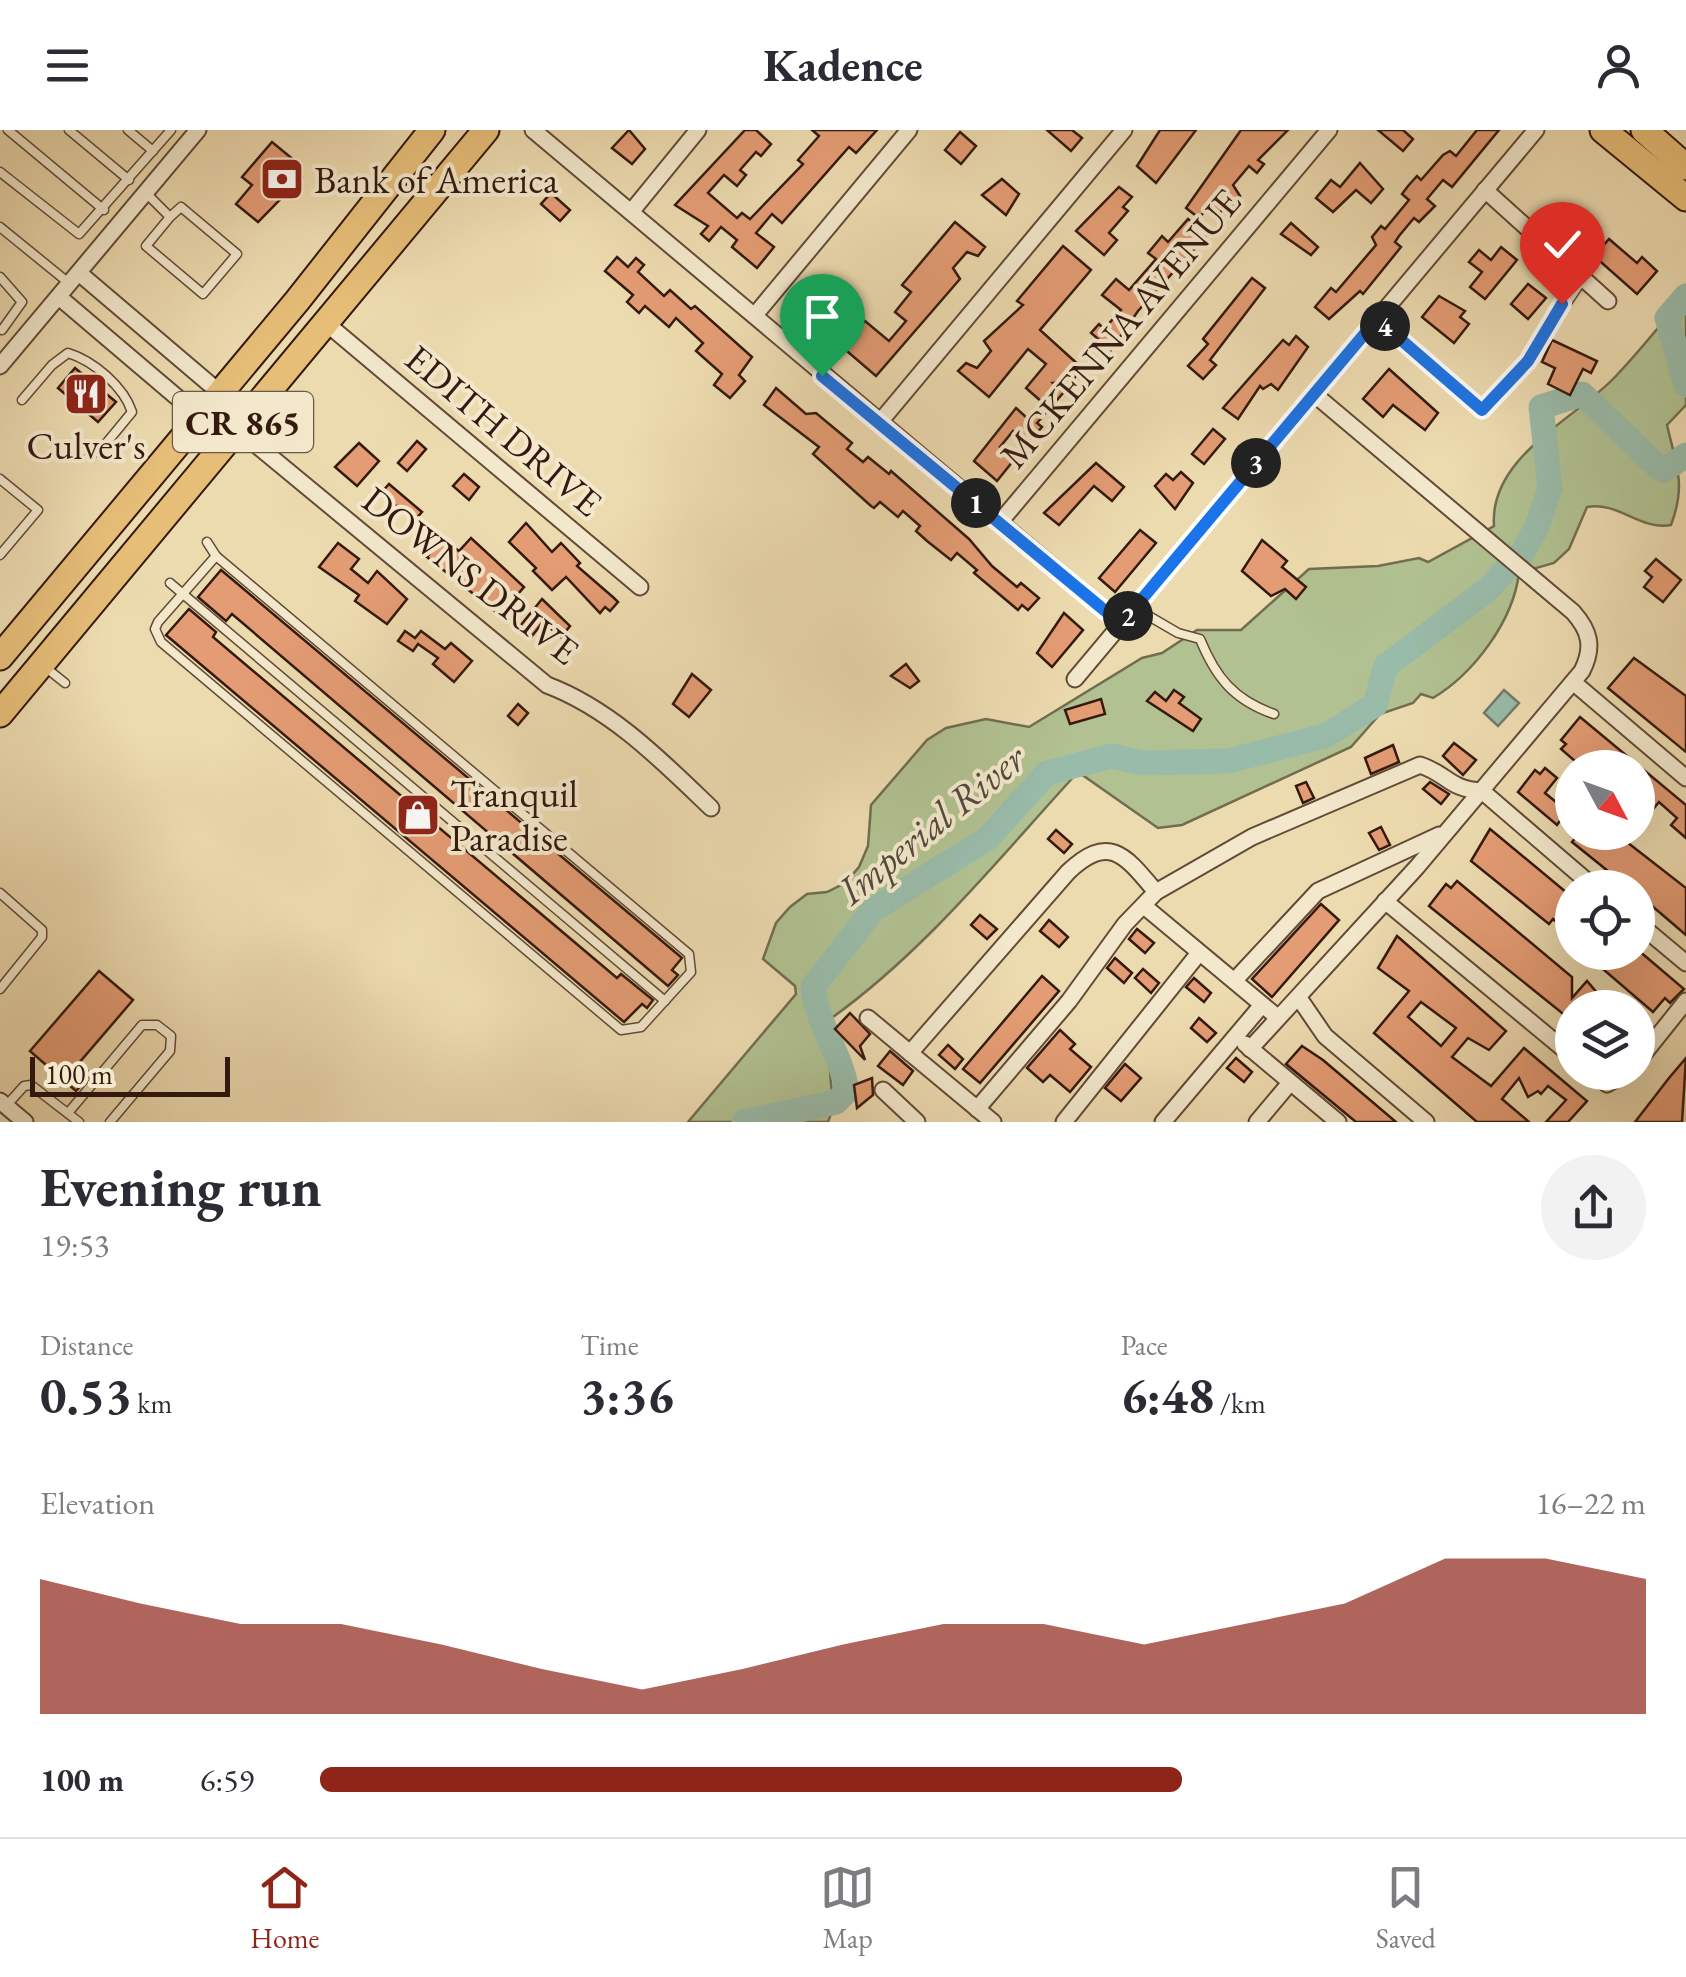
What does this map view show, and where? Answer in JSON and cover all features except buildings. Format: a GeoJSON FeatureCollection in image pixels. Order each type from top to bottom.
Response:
{"type":"FeatureCollection","features":[{"type":"Feature","properties":{"kind":"main road","name":"CR 865"},"geometry":{"type":"LineString","coordinates":[[0,656],[432,130]]}},
{"type":"Feature","properties":{"kind":"main road","name":"CR 865"},"geometry":{"type":"LineString","coordinates":[[0,714],[486,130]]}},
{"type":"Feature","properties":{"kind":"main road"},"geometry":{"type":"LineString","coordinates":[[1602,130],[1686,198]]}},
{"type":"Feature","properties":{"kind":"main road"},"geometry":{"type":"LineString","coordinates":[[1644,130],[1686,168]]}},
{"type":"Feature","properties":{"kind":"street"},"geometry":{"type":"LineString","coordinates":[[631,212],[698,130]]}},
{"type":"Feature","properties":{"kind":"street"},"geometry":{"type":"LineString","coordinates":[[755,315],[909,130]]}},
{"type":"Feature","properties":{"kind":"street"},"geometry":{"type":"LineString","coordinates":[[880,423],[1124,130]]}},
{"type":"Feature","properties":{"kind":"street","name":"MCKENNA AVENUE"},"geometry":{"type":"LineString","coordinates":[[1000,522],[1328,130]]}},
{"type":"Feature","properties":{"kind":"street"},"geometry":{"type":"LineString","coordinates":[[1075,679],[1536,130]]}},
{"type":"Feature","properties":{"kind":"street"},"geometry":{"type":"LineString","coordinates":[[0,366],[194,131]]}},
{"type":"Feature","properties":{"kind":"street"},"geometry":{"type":"LineString","coordinates":[[543,133],[631,212],[1121,624]]}},
{"type":"Feature","properties":{"kind":"street"},"geometry":{"type":"LineString","coordinates":[[1485,190],[1608,301]]}},
{"type":"Feature","properties":{"kind":"street"},"geometry":{"type":"LineString","coordinates":[[69,285],[220,392],[237,430]]}},
{"type":"Feature","properties":{"kind":"street"},"geometry":{"type":"LineString","coordinates":[[69,285],[199,416],[237,430]]}},
{"type":"Feature","properties":{"kind":"street"},"geometry":{"type":"LineString","coordinates":[[1377,319],[1482,410]]}},
{"type":"Feature","properties":{"kind":"street","name":"EDITH DRIVE"},"geometry":{"type":"LineString","coordinates":[[326,323],[640,587]]}},
{"type":"Feature","properties":{"kind":"street"},"geometry":{"type":"LineString","coordinates":[[1250,1049],[1482,791],[1573,682],[1589,657],[1585,625],[1540,581],[1314,394]]}},
{"type":"Feature","properties":{"kind":"street","name":"DOWNS DRIVE"},"geometry":{"type":"LineString","coordinates":[[237,430],[547,685],[570,694],[622,727],[711,808]]}},
{"type":"Feature","properties":{"kind":"street"},"geometry":{"type":"LineString","coordinates":[[1573,682],[1686,778]]}},
{"type":"Feature","properties":{"kind":"street"},"geometry":{"type":"LineString","coordinates":[[977,1109],[1068,1001],[1125,924],[1156,892],[1252,837],[1420,766],[1433,769],[1457,789],[1482,791],[1574,870]]}},
{"type":"Feature","properties":{"kind":"street"},"geometry":{"type":"LineString","coordinates":[[1234,980],[1318,891],[1448,830]]}},
{"type":"Feature","properties":{"kind":"street"},"geometry":{"type":"LineString","coordinates":[[910,1053],[1085,857],[1108,849],[1120,855],[1156,892]]}},
{"type":"Feature","properties":{"kind":"street"},"geometry":{"type":"LineString","coordinates":[[1385,902],[1555,1042]]}},
{"type":"Feature","properties":{"kind":"street"},"geometry":{"type":"LineString","coordinates":[[1144,906],[1276,1016]]}},
{"type":"Feature","properties":{"kind":"street"},"geometry":{"type":"LineString","coordinates":[[1655,937],[1686,963]]}},
{"type":"Feature","properties":{"kind":"street"},"geometry":{"type":"LineString","coordinates":[[1064,1122],[1199,953]]}},
{"type":"Feature","properties":{"kind":"street"},"geometry":{"type":"LineString","coordinates":[[1299,998],[1325,1036],[1426,1122]]}},
{"type":"Feature","properties":{"kind":"street"},"geometry":{"type":"LineString","coordinates":[[1655,1039],[1686,1001]]}},
{"type":"Feature","properties":{"kind":"street"},"geometry":{"type":"LineString","coordinates":[[1163,1122],[1262,1005]]}},
{"type":"Feature","properties":{"kind":"street"},"geometry":{"type":"LineString","coordinates":[[868,1018],[993,1122]]}},
{"type":"Feature","properties":{"kind":"street"},"geometry":{"type":"LineString","coordinates":[[1236,1035],[1338,1122]]}},
{"type":"Feature","properties":{"kind":"street"},"geometry":{"type":"LineString","coordinates":[[1256,1122],[1290,1084]]}},
{"type":"Feature","properties":{"kind":"street"},"geometry":{"type":"LineString","coordinates":[[882,1090],[917,1122]]}},
{"type":"Feature","properties":{"kind":"street"},"geometry":{"type":"LineString","coordinates":[[3,1103],[25,1122]]}},
{"type":"Feature","properties":{"kind":"lane"},"geometry":{"type":"LineString","coordinates":[[8,130],[104,210]]}},
{"type":"Feature","properties":{"kind":"lane"},"geometry":{"type":"LineString","coordinates":[[68,130],[129,180]]}},
{"type":"Feature","properties":{"kind":"lane"},"geometry":{"type":"LineString","coordinates":[[128,130],[153,151]]}},
{"type":"Feature","properties":{"kind":"lane"},"geometry":{"type":"LineString","coordinates":[[0,172],[76,234],[85,232],[171,130]]}},
{"type":"Feature","properties":{"kind":"lane"},"geometry":{"type":"LineString","coordinates":[[146,193],[170,218]]}},
{"type":"Feature","properties":{"kind":"lane"},"geometry":{"type":"LineString","coordinates":[[181,206],[237,254],[203,294],[146,246],[170,218],[181,206]]}},
{"type":"Feature","properties":{"kind":"lane"},"geometry":{"type":"LineString","coordinates":[[0,226],[69,285]]}},
{"type":"Feature","properties":{"kind":"lane"},"geometry":{"type":"LineString","coordinates":[[0,277],[18,292],[22,302],[1,330]]}},
{"type":"Feature","properties":{"kind":"lane"},"geometry":{"type":"LineString","coordinates":[[1482,410],[1528,361],[1583,279]]}},
{"type":"Feature","properties":{"kind":"lane"},"geometry":{"type":"LineString","coordinates":[[22,400],[52,365],[68,354],[84,358],[127,396],[132,412],[99,452],[82,450]]}},
{"type":"Feature","properties":{"kind":"lane"},"geometry":{"type":"LineString","coordinates":[[0,479],[38,510],[0,555]]}},
{"type":"Feature","properties":{"kind":"lane"},"geometry":{"type":"LineString","coordinates":[[207,542],[216,556],[689,954],[691,972],[641,1027],[621,1030],[161,642],[156,630],[158,622],[216,556]]}},
{"type":"Feature","properties":{"kind":"lane"},"geometry":{"type":"LineString","coordinates":[[170,583],[665,1001]]}},
{"type":"Feature","properties":{"kind":"lane"},"geometry":{"type":"LineString","coordinates":[[1135,608],[1178,633],[1200,639],[1230,690],[1246,704],[1274,714]]}},
{"type":"Feature","properties":{"kind":"lane"},"geometry":{"type":"LineString","coordinates":[[42,664],[64,683]]}},
{"type":"Feature","properties":{"kind":"lane"},"geometry":{"type":"LineString","coordinates":[[0,893],[42,930],[42,937],[0,989]]}},
{"type":"Feature","properties":{"kind":"lane"},"geometry":{"type":"LineString","coordinates":[[68,1113],[142,1026],[157,1025],[170,1036],[170,1051],[110,1122]]}},
{"type":"Feature","properties":{"kind":"lane"},"geometry":{"type":"LineString","coordinates":[[3,1103],[30,1084],[79,1122]]}},
{"type":"Feature","properties":{"kind":"shaded area"},"geometry":{"type":"Polygon","coordinates":[[[1686,294],[1686,405],[1667,425],[1679,487],[1671,525],[1650,524],[1609,508],[1587,507],[1569,549],[1554,563],[1519,573],[1500,628],[1476,661],[1448,688],[1433,698],[1421,694],[1413,703],[1380,714],[1351,747],[1182,825],[1158,828],[1078,772],[927,936],[826,1022],[833,1108],[828,1122],[688,1122],[796,994],[795,986],[763,959],[776,923],[807,894],[827,892],[845,883],[859,867],[868,846],[871,805],[927,740],[946,728],[986,719],[1029,727],[1142,658],[1162,653],[1197,630],[1241,630],[1309,569],[1378,566],[1419,558],[1428,562],[1494,526],[1496,502],[1519,460],[1615,377],[1686,294]]]}},
{"type":"Feature","properties":{"kind":"shaded area"},"geometry":{"type":"Polygon","coordinates":[[[1504,690],[1519,703],[1498,726],[1484,713],[1504,690]]]}},
{"type":"Feature","properties":{"kind":"waterway","name":"Imperial River"},"geometry":{"type":"LineString","coordinates":[[1686,296],[1667,318],[1686,385]]}},
{"type":"Feature","properties":{"kind":"waterway","name":"Imperial River"},"geometry":{"type":"LineString","coordinates":[[744,1122],[836,1102],[847,1091],[813,987],[873,910],[988,838],[1047,773],[1112,756],[1143,763],[1228,761],[1325,736],[1375,705],[1386,666],[1488,589],[1522,553],[1536,529],[1550,488],[1541,407],[1582,394],[1658,467],[1664,470],[1686,455]]}},
{"type":"Feature","properties":{"kind":"place","name":"Bank of America"},"geometry":{"type":"Point","coordinates":[282,179]}},
{"type":"Feature","properties":{"kind":"place","name":"Culver's"},"geometry":{"type":"Point","coordinates":[86,394]}},
{"type":"Feature","properties":{"kind":"place","name":"Tranquil Paradise"},"geometry":{"type":"Point","coordinates":[418,815]}},
{"type":"Feature","properties":{"kind":"route"},"geometry":{"type":"LineString","coordinates":[[822,376],[1121,624],[1377,319],[1482,410],[1528,361],[1562,304]]}}]}
